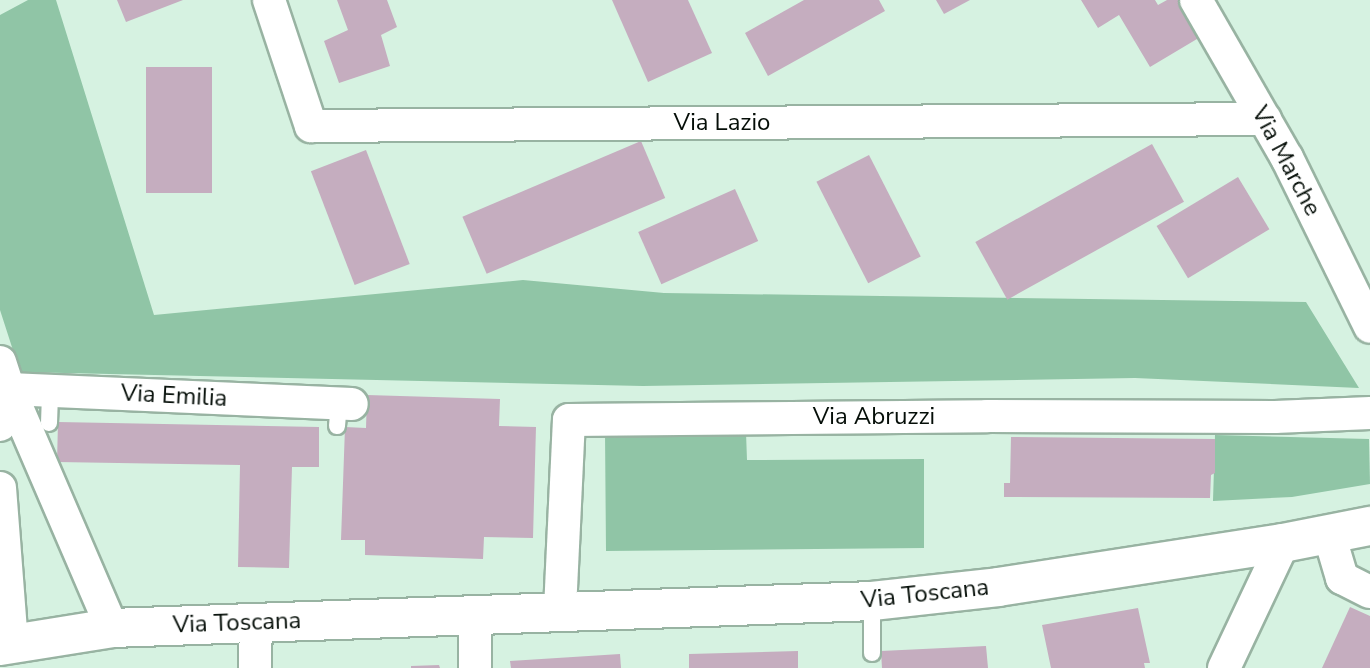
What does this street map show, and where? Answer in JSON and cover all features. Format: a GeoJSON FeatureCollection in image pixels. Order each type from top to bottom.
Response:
{"type":"FeatureCollection","features":[{"type":"Feature","properties":{"kind":"street","name":"Via Lazio"},"geometry":{"type":"LineString","coordinates":[[269,0],[311,126],[1265,119]]}},
{"type":"Feature","properties":{"kind":"street","name":"Via Marche"},"geometry":{"type":"LineString","coordinates":[[1196,0],[1265,119],[1370,327]]}},
{"type":"Feature","properties":{"kind":"street","name":"Via Emilia"},"geometry":{"type":"LineString","coordinates":[[5,376],[50,389],[342,411]]}},
{"type":"Feature","properties":{"kind":"street"},"geometry":{"type":"LineString","coordinates":[[0,425],[5,376]]}},
{"type":"Feature","properties":{"kind":"street"},"geometry":{"type":"LineString","coordinates":[[5,376],[112,628]]}},
{"type":"Feature","properties":{"kind":"street","name":"Via Abruzzi"},"geometry":{"type":"LineString","coordinates":[[561,610],[569,420],[960,416],[1275,418],[1370,413]]}},
{"type":"Feature","properties":{"kind":"street"},"geometry":{"type":"LineString","coordinates":[[0,488],[6,645]]}},
{"type":"Feature","properties":{"kind":"street","name":"Via Toscana"},"geometry":{"type":"LineString","coordinates":[[6,645],[112,628],[872,601],[998,587],[1283,543],[1370,526]]}},
{"type":"Feature","properties":{"kind":"street"},"geometry":{"type":"LineString","coordinates":[[1329,534],[1342,578],[1370,592]]}},
{"type":"Feature","properties":{"kind":"street"},"geometry":{"type":"LineString","coordinates":[[1224,668],[1283,543]]}},
{"type":"Feature","properties":{"kind":"street"},"geometry":{"type":"LineString","coordinates":[[475,616],[475,668]]}},
{"type":"Feature","properties":{"kind":"street"},"geometry":{"type":"LineString","coordinates":[[255,668],[256,622]]}},
{"type":"Feature","properties":{"kind":"lane"},"geometry":{"type":"LineString","coordinates":[[49,423],[50,389]]}},
{"type":"Feature","properties":{"kind":"lane"},"geometry":{"type":"LineString","coordinates":[[872,601],[872,653]]}},
{"type":"Feature","properties":{"kind":"green space"},"geometry":{"type":"Polygon","coordinates":[[[28,0],[56,0],[154,315],[523,280],[664,293],[1306,302],[1359,388],[1135,378],[643,386],[20,372],[0,310],[0,15],[28,0]]]}},
{"type":"Feature","properties":{"kind":"green space"},"geometry":{"type":"Polygon","coordinates":[[[746,432],[747,460],[924,459],[924,548],[606,551],[605,433],[746,432]]]}},
{"type":"Feature","properties":{"kind":"green space"},"geometry":{"type":"Polygon","coordinates":[[[1215,435],[1369,439],[1370,484],[1292,497],[1213,501],[1215,435]]]}},
{"type":"Feature","properties":{"kind":"building"},"geometry":{"type":"Polygon","coordinates":[[[117,0],[183,0],[126,22],[117,0]]]}},
{"type":"Feature","properties":{"kind":"building"},"geometry":{"type":"Polygon","coordinates":[[[337,0],[387,0],[397,27],[381,35],[390,66],[339,83],[324,41],[348,30],[337,0]]]}},
{"type":"Feature","properties":{"kind":"building"},"geometry":{"type":"Polygon","coordinates":[[[612,0],[688,0],[712,53],[648,82],[612,0]]]}},
{"type":"Feature","properties":{"kind":"building"},"geometry":{"type":"Polygon","coordinates":[[[804,0],[879,0],[885,11],[768,76],[745,33],[804,0]]]}},
{"type":"Feature","properties":{"kind":"building"},"geometry":{"type":"Polygon","coordinates":[[[936,0],[970,0],[944,14],[936,0]]]}},
{"type":"Feature","properties":{"kind":"building"},"geometry":{"type":"Polygon","coordinates":[[[1081,0],[1155,0],[1158,5],[1167,0],[1180,0],[1202,36],[1150,67],[1119,15],[1098,28],[1081,0]]]}},
{"type":"Feature","properties":{"kind":"building"},"geometry":{"type":"Polygon","coordinates":[[[146,67],[212,67],[212,193],[146,193],[146,67]]]}},
{"type":"Feature","properties":{"kind":"building"},"geometry":{"type":"Polygon","coordinates":[[[641,141],[665,198],[487,274],[462,217],[641,141]]]}},
{"type":"Feature","properties":{"kind":"building"},"geometry":{"type":"Polygon","coordinates":[[[1152,144],[1184,202],[1007,300],[975,242],[1152,144]]]}},
{"type":"Feature","properties":{"kind":"building"},"geometry":{"type":"Polygon","coordinates":[[[366,150],[410,264],[355,285],[311,171],[366,150]]]}},
{"type":"Feature","properties":{"kind":"building"},"geometry":{"type":"Polygon","coordinates":[[[869,155],[921,257],[868,283],[816,182],[869,155]]]}},
{"type":"Feature","properties":{"kind":"building"},"geometry":{"type":"Polygon","coordinates":[[[1238,177],[1269,229],[1188,278],[1157,226],[1238,177]]]}},
{"type":"Feature","properties":{"kind":"building"},"geometry":{"type":"Polygon","coordinates":[[[735,189],[758,241],[661,284],[638,232],[735,189]]]}},
{"type":"Feature","properties":{"kind":"building"},"geometry":{"type":"Polygon","coordinates":[[[367,395],[500,399],[499,426],[536,427],[533,538],[484,537],[483,559],[365,555],[365,540],[341,540],[345,427],[366,428],[367,395]]]}},
{"type":"Feature","properties":{"kind":"building"},"geometry":{"type":"Polygon","coordinates":[[[58,422],[319,427],[319,467],[292,467],[289,568],[238,567],[240,465],[57,462],[58,422]]]}},
{"type":"Feature","properties":{"kind":"building"},"geometry":{"type":"Polygon","coordinates":[[[1011,437],[1215,439],[1215,473],[1211,475],[1210,498],[1004,497],[1004,483],[1010,483],[1011,437]]]}},
{"type":"Feature","properties":{"kind":"building"},"geometry":{"type":"Polygon","coordinates":[[[1350,607],[1370,616],[1370,668],[1322,668],[1350,607]]]}},
{"type":"Feature","properties":{"kind":"building"},"geometry":{"type":"Polygon","coordinates":[[[1138,608],[1150,663],[1144,663],[1145,668],[1051,668],[1042,625],[1138,608]]]}},
{"type":"Feature","properties":{"kind":"building"},"geometry":{"type":"Polygon","coordinates":[[[986,646],[988,668],[882,668],[881,651],[986,646]]]}},
{"type":"Feature","properties":{"kind":"building"},"geometry":{"type":"Polygon","coordinates":[[[798,651],[798,668],[689,668],[689,654],[798,651]]]}},
{"type":"Feature","properties":{"kind":"building"},"geometry":{"type":"Polygon","coordinates":[[[620,654],[621,668],[511,668],[510,661],[620,654]]]}},
{"type":"Feature","properties":{"kind":"building"},"geometry":{"type":"Polygon","coordinates":[[[439,665],[440,668],[411,668],[411,666],[439,665]]]}}]}
